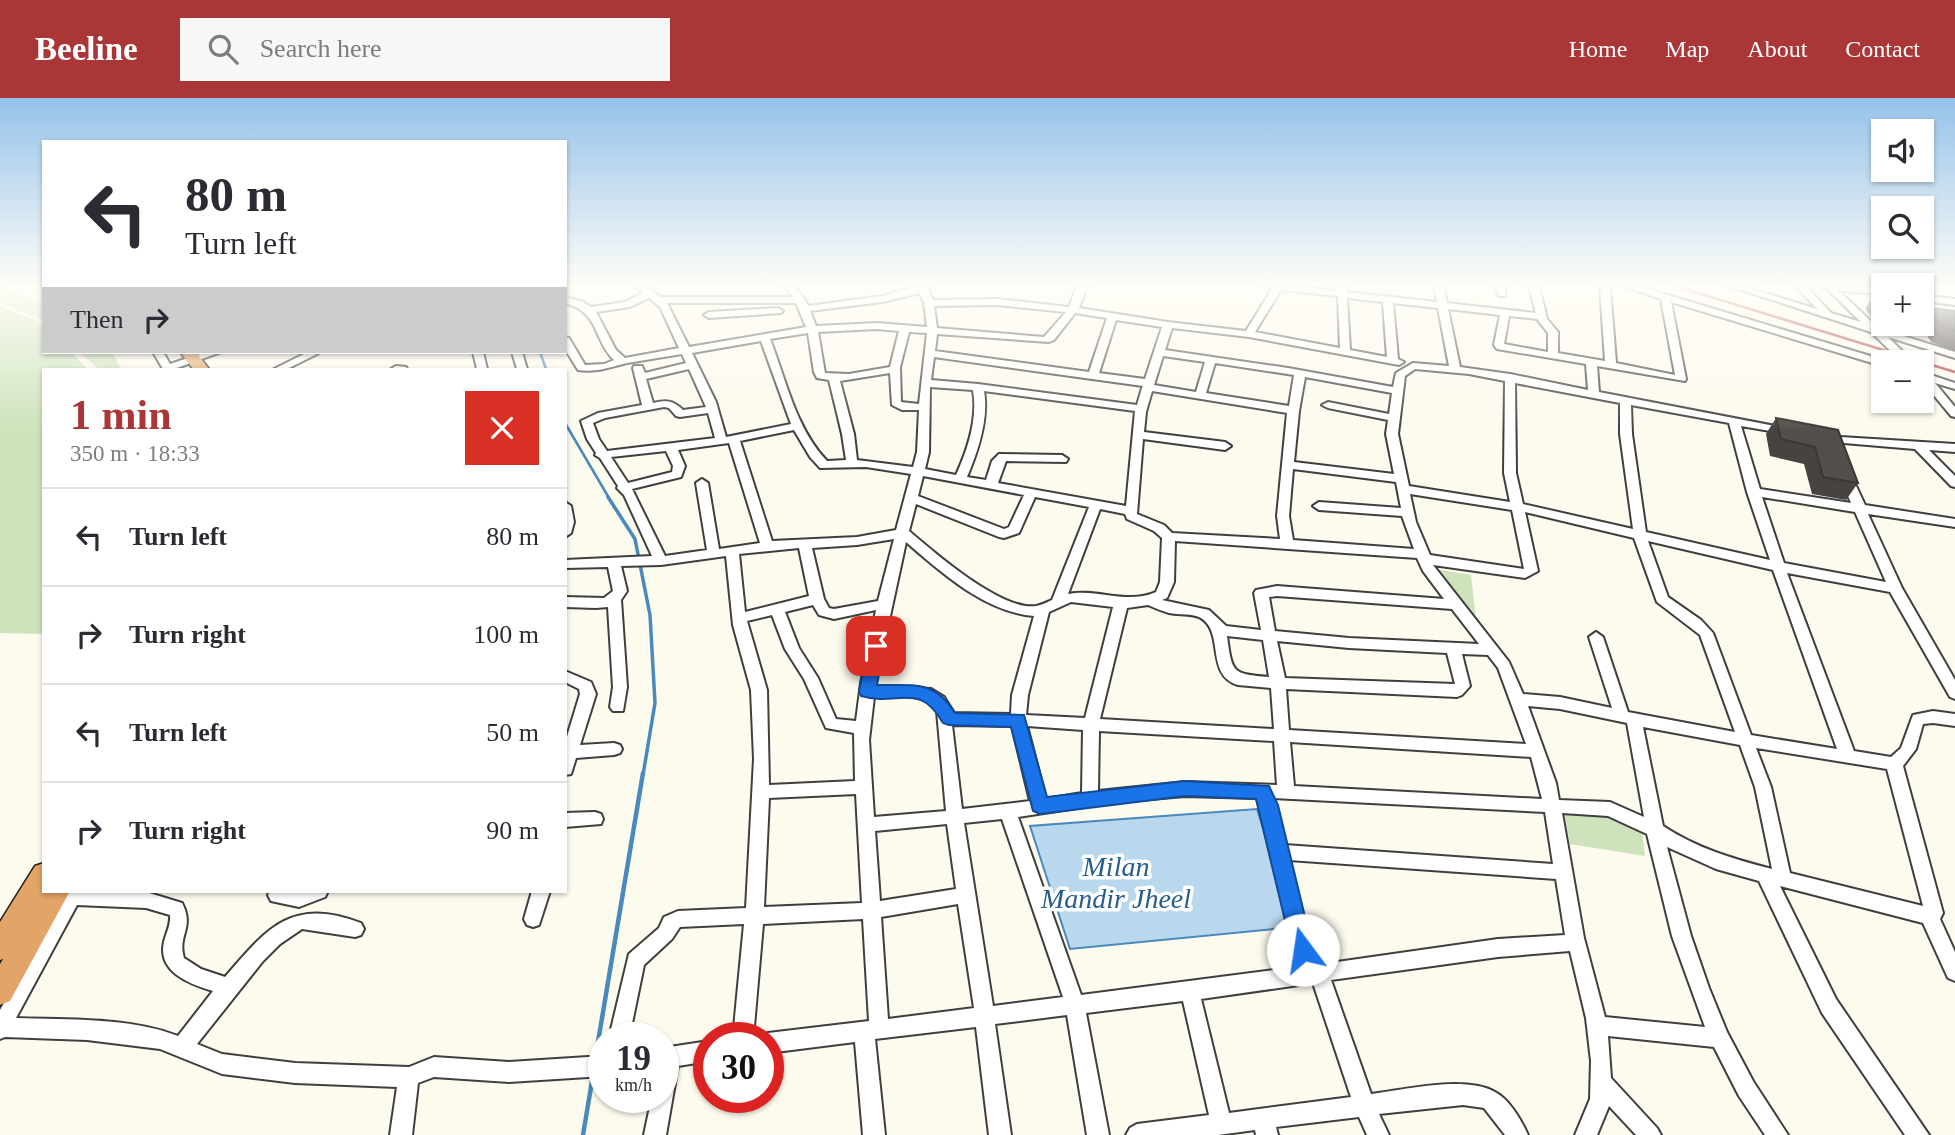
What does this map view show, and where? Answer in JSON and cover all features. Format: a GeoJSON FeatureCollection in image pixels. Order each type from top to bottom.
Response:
{"type":"FeatureCollection","features":[{"type":"Feature","properties":{"kind":"highway"},"geometry":{"type":"LineString","coordinates":[[0,947],[42,877]]}},
{"type":"Feature","properties":{"kind":"highway"},"geometry":{"type":"LineString","coordinates":[[0,991],[68,893]]}},
{"type":"Feature","properties":{"kind":"street"},"geometry":{"type":"LineString","coordinates":[[605,334],[615,356],[629,361],[642,377],[648,407]]}},
{"type":"Feature","properties":{"kind":"street"},"geometry":{"type":"LineString","coordinates":[[678,334],[727,440],[744,468],[767,546]]}},
{"type":"Feature","properties":{"kind":"street"},"geometry":{"type":"LineString","coordinates":[[567,343],[582,368],[605,368],[685,349],[782,334]]}},
{"type":"Feature","properties":{"kind":"street"},"geometry":{"type":"LineString","coordinates":[[815,334],[820,375],[834,378],[862,376],[876,370],[895,370]]}},
{"type":"Feature","properties":{"kind":"street"},"geometry":{"type":"LineString","coordinates":[[903,334],[895,370],[897,406],[925,407]]}},
{"type":"Feature","properties":{"kind":"street"},"geometry":{"type":"LineString","coordinates":[[874,1135],[871,911],[862,787],[862,727],[885,604],[923,452],[932,334]]}},
{"type":"Feature","properties":{"kind":"street"},"geometry":{"type":"LineString","coordinates":[[975,334],[1045,340],[1053,334]]}},
{"type":"Feature","properties":{"kind":"street"},"geometry":{"type":"LineString","coordinates":[[1093,376],[1106,334]]}},
{"type":"Feature","properties":{"kind":"street"},"geometry":{"type":"LineString","coordinates":[[1165,334],[1141,409],[1131,516],[1159,527],[1170,537],[1287,543],[1424,557],[1529,573],[1531,571],[1510,472],[1510,377]]}},
{"type":"Feature","properties":{"kind":"street"},"geometry":{"type":"LineString","coordinates":[[1251,334],[1413,366],[1510,377],[1734,421],[1803,435],[1837,451],[1919,446],[1955,448]]}},
{"type":"Feature","properties":{"kind":"street"},"geometry":{"type":"LineString","coordinates":[[1344,334],[1345,352]]}},
{"type":"Feature","properties":{"kind":"street"},"geometry":{"type":"LineString","coordinates":[[1391,334],[1393,361]]}},
{"type":"Feature","properties":{"kind":"street"},"geometry":{"type":"LineString","coordinates":[[1447,334],[1455,369]]}},
{"type":"Feature","properties":{"kind":"street"},"geometry":{"type":"LineString","coordinates":[[1501,334],[1501,347],[1681,379],[1672,334]]}},
{"type":"Feature","properties":{"kind":"street"},"geometry":{"type":"LineString","coordinates":[[1553,334],[1553,357]]}},
{"type":"Feature","properties":{"kind":"street"},"geometry":{"type":"LineString","coordinates":[[1609,334],[1611,365]]}},
{"type":"Feature","properties":{"kind":"street"},"geometry":{"type":"LineString","coordinates":[[1790,334],[1871,359]]}},
{"type":"Feature","properties":{"kind":"street"},"geometry":{"type":"LineString","coordinates":[[1880,336],[1895,350]]}},
{"type":"Feature","properties":{"kind":"street"},"geometry":{"type":"LineString","coordinates":[[1895,336],[1955,355]]}},
{"type":"Feature","properties":{"kind":"street"},"geometry":{"type":"LineString","coordinates":[[765,339],[798,426],[810,449],[824,465],[866,463],[1131,511]]}},
{"type":"Feature","properties":{"kind":"street"},"geometry":{"type":"LineString","coordinates":[[1158,352],[1398,391]]}},
{"type":"Feature","properties":{"kind":"street"},"geometry":{"type":"LineString","coordinates":[[929,353],[1093,376],[1293,410]]}},
{"type":"Feature","properties":{"kind":"street"},"geometry":{"type":"LineString","coordinates":[[166,354],[212,368]]}},
{"type":"Feature","properties":{"kind":"street"},"geometry":{"type":"LineString","coordinates":[[281,368],[312,354]]}},
{"type":"Feature","properties":{"kind":"street"},"geometry":{"type":"LineString","coordinates":[[1200,395],[1211,360]]}},
{"type":"Feature","properties":{"kind":"street"},"geometry":{"type":"LineString","coordinates":[[1591,362],[1594,394]]}},
{"type":"Feature","properties":{"kind":"street"},"geometry":{"type":"LineString","coordinates":[[642,377],[693,365]]}},
{"type":"Feature","properties":{"kind":"street"},"geometry":{"type":"LineString","coordinates":[[1413,366],[1400,375],[1392,434],[1408,512],[1428,568],[1453,604],[1504,666],[1548,783],[1575,938],[1588,976],[1595,1025],[1600,1102],[1586,1135]]}},
{"type":"Feature","properties":{"kind":"street"},"geometry":{"type":"LineString","coordinates":[[1287,543],[1283,516],[1293,410],[1300,373]]}},
{"type":"Feature","properties":{"kind":"street"},"geometry":{"type":"LineString","coordinates":[[834,378],[848,433],[852,464]]}},
{"type":"Feature","properties":{"kind":"street"},"geometry":{"type":"LineString","coordinates":[[1934,380],[1955,386]]}},
{"type":"Feature","properties":{"kind":"street"},"geometry":{"type":"LineString","coordinates":[[926,383],[978,387],[1141,409]]}},
{"type":"Feature","properties":{"kind":"street"},"geometry":{"type":"LineString","coordinates":[[960,479],[972,456],[975,441],[978,387]]}},
{"type":"Feature","properties":{"kind":"street"},"geometry":{"type":"LineString","coordinates":[[1934,390],[1955,414]]}},
{"type":"Feature","properties":{"kind":"street"},"geometry":{"type":"LineString","coordinates":[[1625,401],[1626,433],[1640,536],[1662,599],[1668,607],[1701,626],[1706,633],[1763,788],[1774,878],[1829,1006],[1918,1135]]}},
{"type":"Feature","properties":{"kind":"street"},"geometry":{"type":"LineString","coordinates":[[656,561],[644,522],[601,455],[587,421],[602,415],[669,404],[680,414],[712,409]]}},
{"type":"Feature","properties":{"kind":"street"},"geometry":{"type":"LineString","coordinates":[[1328,405],[1394,418]]}},
{"type":"Feature","properties":{"kind":"street"},"geometry":{"type":"LineString","coordinates":[[1734,421],[1752,492],[1776,566],[1849,758]]}},
{"type":"Feature","properties":{"kind":"street"},"geometry":{"type":"LineString","coordinates":[[601,455],[727,440],[798,426]]}},
{"type":"Feature","properties":{"kind":"street"},"geometry":{"type":"LineString","coordinates":[[1139,435],[1225,446]]}},
{"type":"Feature","properties":{"kind":"street"},"geometry":{"type":"LineString","coordinates":[[623,488],[677,474],[678,466],[670,446]]}},
{"type":"Feature","properties":{"kind":"street"},"geometry":{"type":"LineString","coordinates":[[1919,446],[1955,483]]}},
{"type":"Feature","properties":{"kind":"street"},"geometry":{"type":"LineString","coordinates":[[1837,451],[1858,508],[1895,588],[1955,693]]}},
{"type":"Feature","properties":{"kind":"street"},"geometry":{"type":"LineString","coordinates":[[991,484],[998,461],[1003,457],[1062,459]]}},
{"type":"Feature","properties":{"kind":"street"},"geometry":{"type":"LineString","coordinates":[[1288,465],[1404,484],[1518,507],[1776,566],[1895,588]]}},
{"type":"Feature","properties":{"kind":"street"},"geometry":{"type":"LineString","coordinates":[[702,483],[714,555]]}},
{"type":"Feature","properties":{"kind":"street"},"geometry":{"type":"LineString","coordinates":[[911,498],[1004,534],[1014,530],[1031,492]]}},
{"type":"Feature","properties":{"kind":"street"},"geometry":{"type":"LineString","coordinates":[[1752,492],[1955,523]]}},
{"type":"Feature","properties":{"kind":"street"},"geometry":{"type":"LineString","coordinates":[[1040,806],[1018,720],[1020,695],[1050,607],[1096,504]]}},
{"type":"Feature","properties":{"kind":"street"},"geometry":{"type":"LineString","coordinates":[[1319,506],[1408,512]]}},
{"type":"Feature","properties":{"kind":"street"},"geometry":{"type":"LineString","coordinates":[[567,564],[656,561],[732,553],[767,546],[805,545],[904,533],[957,579],[1009,605],[1029,611],[1050,607],[1071,597],[1135,604],[1152,601],[1162,595],[1167,582],[1170,537]]}},
{"type":"Feature","properties":{"kind":"street"},"geometry":{"type":"LineString","coordinates":[[805,545],[817,599],[824,612],[828,614],[885,604]]}},
{"type":"Feature","properties":{"kind":"street"},"geometry":{"type":"LineString","coordinates":[[732,553],[739,618],[758,690],[760,792],[754,916],[744,1022]]}},
{"type":"Feature","properties":{"kind":"street"},"geometry":{"type":"LineString","coordinates":[[567,602],[607,603],[614,600],[620,591],[619,563]]}},
{"type":"Feature","properties":{"kind":"street"},"geometry":{"type":"LineString","coordinates":[[1286,792],[1278,683],[1260,596],[1265,592],[1453,604]]}},
{"type":"Feature","properties":{"kind":"street"},"geometry":{"type":"LineString","coordinates":[[739,618],[817,599]]}},
{"type":"Feature","properties":{"kind":"street"},"geometry":{"type":"LineString","coordinates":[[614,600],[620,687],[618,708]]}},
{"type":"Feature","properties":{"kind":"street"},"geometry":{"type":"LineString","coordinates":[[1152,601],[1169,608],[1204,613],[1219,630],[1223,660],[1238,680],[1457,691],[1463,686],[1453,647]]}},
{"type":"Feature","properties":{"kind":"street"},"geometry":{"type":"LineString","coordinates":[[1090,799],[1091,724],[1121,603]]}},
{"type":"Feature","properties":{"kind":"street"},"geometry":{"type":"LineString","coordinates":[[777,609],[792,649],[811,678],[831,724],[862,727]]}},
{"type":"Feature","properties":{"kind":"street"},"geometry":{"type":"LineString","coordinates":[[1219,630],[1270,636],[1491,650]]}},
{"type":"Feature","properties":{"kind":"street"},"geometry":{"type":"LineString","coordinates":[[1596,637],[1628,718],[1688,956],[1719,1038],[1739,1081],[1777,1135]]}},
{"type":"Feature","properties":{"kind":"street"},"geometry":{"type":"LineString","coordinates":[[567,677],[588,689],[568,752],[614,749]]}},
{"type":"Feature","properties":{"kind":"street"},"geometry":{"type":"LineString","coordinates":[[867,691],[926,692],[939,701],[943,712],[949,777],[968,895],[1000,1135]]}},
{"type":"Feature","properties":{"kind":"street"},"geometry":{"type":"LineString","coordinates":[[1518,699],[1560,704],[1747,740],[1894,764],[1906,757],[1912,744],[1912,730],[1918,719],[1934,717],[1955,720]]}},
{"type":"Feature","properties":{"kind":"street"},"geometry":{"type":"LineString","coordinates":[[943,712],[949,719],[960,721],[1018,720],[1534,751]]}},
{"type":"Feature","properties":{"kind":"street"},"geometry":{"type":"LineString","coordinates":[[866,825],[956,817],[1185,789],[1610,808],[1722,864],[1929,916],[1934,913],[1894,764]]}},
{"type":"Feature","properties":{"kind":"street"},"geometry":{"type":"LineString","coordinates":[[760,792],[862,787]]}},
{"type":"Feature","properties":{"kind":"street"},"geometry":{"type":"LineString","coordinates":[[1262,791],[1314,973],[1378,1135]]}},
{"type":"Feature","properties":{"kind":"street"},"geometry":{"type":"LineString","coordinates":[[1008,811],[1075,1005],[1098,1135]]}},
{"type":"Feature","properties":{"kind":"street"},"geometry":{"type":"LineString","coordinates":[[567,820],[595,819]]}},
{"type":"Feature","properties":{"kind":"street"},"geometry":{"type":"LineString","coordinates":[[1278,852],[1563,872]]}},
{"type":"Feature","properties":{"kind":"street"},"geometry":{"type":"LineString","coordinates":[[230,988],[191,974],[171,957],[170,948],[180,922],[176,909],[146,900],[68,893],[0,1028],[87,1030],[160,1039],[222,1064],[295,1073],[409,1077],[434,1068],[509,1072],[588,1068]]}},
{"type":"Feature","properties":{"kind":"street"},"geometry":{"type":"LineString","coordinates":[[277,895],[299,899],[315,893]]}},
{"type":"Feature","properties":{"kind":"street"},"geometry":{"type":"LineString","coordinates":[[533,919],[540,893]]}},
{"type":"Feature","properties":{"kind":"street"},"geometry":{"type":"LineString","coordinates":[[623,1022],[636,960],[666,933],[670,923],[678,919],[871,911],[968,895]]}},
{"type":"Feature","properties":{"kind":"street"},"geometry":{"type":"LineString","coordinates":[[1929,916],[1955,972]]}},
{"type":"Feature","properties":{"kind":"street"},"geometry":{"type":"LineString","coordinates":[[181,1048],[273,938],[293,923],[312,922],[355,929]]}},
{"type":"Feature","properties":{"kind":"street"},"geometry":{"type":"LineString","coordinates":[[784,1041],[1190,991],[1498,948],[1569,943],[1575,938]]}},
{"type":"Feature","properties":{"kind":"street"},"geometry":{"type":"LineString","coordinates":[[1190,991],[1221,1123]]}},
{"type":"Feature","properties":{"kind":"street"},"geometry":{"type":"LineString","coordinates":[[1595,1025],[1719,1038]]}},
{"type":"Feature","properties":{"kind":"street"},"geometry":{"type":"LineString","coordinates":[[401,1135],[409,1077]]}},
{"type":"Feature","properties":{"kind":"street"},"geometry":{"type":"LineString","coordinates":[[1600,1081],[1650,1135]]}},
{"type":"Feature","properties":{"kind":"street"},"geometry":{"type":"LineString","coordinates":[[1137,1135],[1221,1123],[1265,1126],[1364,1105],[1430,1097],[1479,1095],[1499,1105],[1517,1135]]}},
{"type":"Feature","properties":{"kind":"street"},"geometry":{"type":"LineString","coordinates":[[654,1135],[659,1113]]}},
{"type":"Feature","properties":{"kind":"green space"},"geometry":{"type":"Polygon","coordinates":[[[0,334],[42,334],[42,354],[73,354],[86,368],[42,368],[42,634],[0,633],[0,334]]]}},
{"type":"Feature","properties":{"kind":"green space"},"geometry":{"type":"Polygon","coordinates":[[[81,354],[113,354],[120,368],[98,368],[81,354]]]}},
{"type":"Feature","properties":{"kind":"green space"},"geometry":{"type":"Polygon","coordinates":[[[1430,568],[1471,575],[1476,619],[1468,618],[1430,568]]]}},
{"type":"Feature","properties":{"kind":"green space"},"geometry":{"type":"Polygon","coordinates":[[[1564,812],[1597,813],[1642,831],[1645,856],[1570,844],[1564,812]]]}},
{"type":"Feature","properties":{"kind":"water","name":"Milan Mandir Jheel"},"geometry":{"type":"Polygon","coordinates":[[[1257,809],[1294,927],[1070,949],[1030,826],[1257,809]]]}},
{"type":"Feature","properties":{"kind":"building"},"geometry":{"type":"Polygon","coordinates":[[[1776,418],[1838,430],[1858,483],[1823,477],[1815,447],[1781,439],[1776,418]]]}},
{"type":"Feature","properties":{"kind":"waterway"},"geometry":{"type":"LineString","coordinates":[[541,354],[546,368]]}},
{"type":"Feature","properties":{"kind":"waterway"},"geometry":{"type":"LineString","coordinates":[[567,426],[609,498]]}},
{"type":"Feature","properties":{"kind":"waterway"},"geometry":{"type":"LineString","coordinates":[[608,497],[635,539],[650,615],[655,703],[643,775]]}},
{"type":"Feature","properties":{"kind":"waterway"},"geometry":{"type":"LineString","coordinates":[[601,1022],[643,773]]}},
{"type":"Feature","properties":{"kind":"waterway"},"geometry":{"type":"LineString","coordinates":[[583,1135],[588,1105]]}},
{"type":"Feature","properties":{"kind":"railway"},"geometry":{"type":"LineString","coordinates":[[1833,334],[1955,372]]}},
{"type":"Feature","properties":{"kind":"route"},"geometry":{"type":"LineString","coordinates":[[876,646],[867,691],[926,692],[939,701],[949,719],[1018,720],[1040,806],[1185,789],[1262,791],[1268,805],[1303,950]]}}]}
